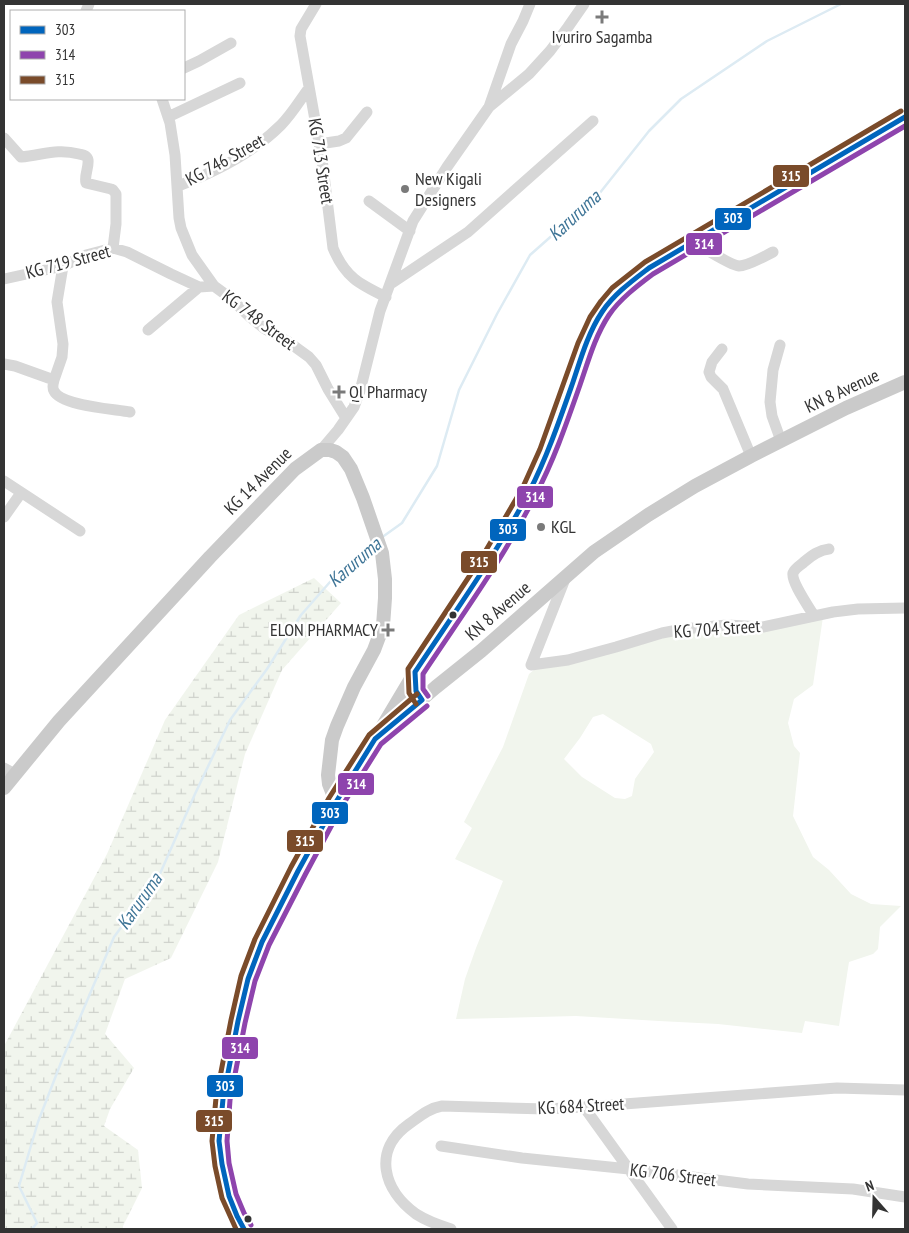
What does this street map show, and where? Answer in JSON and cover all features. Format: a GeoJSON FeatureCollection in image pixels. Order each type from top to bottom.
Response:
{"type":"FeatureCollection","features":[{"type":"Feature","properties":{"kind":"main road"},"geometry":{"type":"LineString","coordinates":[[375,739],[404,691],[504,538],[530,490],[558,425],[588,339],[602,312],[624,287],[649,268],[905,117]]}},
{"type":"Feature","properties":{"kind":"main road","name":"KN 8 Avenue"},"geometry":{"type":"LineString","coordinates":[[244,1229],[229,1196],[219,1141],[223,1099],[248,979],[262,942],[298,871],[336,802],[375,739],[481,651],[594,552],[648,515],[695,486],[751,456],[846,408],[905,382]]}},
{"type":"Feature","properties":{"kind":"main road","name":"KG 14 Avenue"},"geometry":{"type":"LineString","coordinates":[[4,788],[9,771],[59,722],[210,557],[294,469],[321,450],[330,450],[343,457]]}},
{"type":"Feature","properties":{"kind":"main road"},"geometry":{"type":"LineString","coordinates":[[336,802],[329,784],[328,774],[332,740],[354,687],[374,650],[383,626],[386,579],[382,553],[363,498],[351,469],[343,457]]}},
{"type":"Feature","properties":{"kind":"main road"},"geometry":{"type":"LineString","coordinates":[[415,675],[423,682],[436,687]]}},
{"type":"Feature","properties":{"kind":"main road"},"geometry":{"type":"LineString","coordinates":[[415,675],[416,691],[422,700]]}},
{"type":"Feature","properties":{"kind":"main road"},"geometry":{"type":"LineString","coordinates":[[404,691],[410,710]]}},
{"type":"Feature","properties":{"kind":"street","name":"KG 713 Street"},"geometry":{"type":"LineString","coordinates":[[316,4],[300,33],[319,144],[333,248],[342,267],[352,278],[386,297]]}},
{"type":"Feature","properties":{"kind":"street"},"geometry":{"type":"LineString","coordinates":[[489,107],[511,44],[530,4]]}},
{"type":"Feature","properties":{"kind":"street"},"geometry":{"type":"LineString","coordinates":[[321,450],[354,407],[360,391],[380,311],[392,283],[413,221],[447,167],[489,107],[529,74],[550,51],[584,4]]}},
{"type":"Feature","properties":{"kind":"street"},"geometry":{"type":"LineString","coordinates":[[185,68],[231,43]]}},
{"type":"Feature","properties":{"kind":"street"},"geometry":{"type":"LineString","coordinates":[[168,117],[240,83]]}},
{"type":"Feature","properties":{"kind":"street","name":"KG 746 Street"},"geometry":{"type":"LineString","coordinates":[[178,186],[215,170],[264,140],[282,124],[309,88]]}},
{"type":"Feature","properties":{"kind":"street","name":"KG 748 Street"},"geometry":{"type":"LineString","coordinates":[[162,100],[168,117],[175,155],[179,218],[192,255],[214,286],[265,329],[287,341],[309,357],[316,365],[346,418]]}},
{"type":"Feature","properties":{"kind":"street"},"geometry":{"type":"LineString","coordinates":[[319,144],[346,138],[367,112]]}},
{"type":"Feature","properties":{"kind":"street"},"geometry":{"type":"LineString","coordinates":[[392,283],[468,232],[593,121]]}},
{"type":"Feature","properties":{"kind":"street"},"geometry":{"type":"LineString","coordinates":[[4,138],[22,157],[48,152],[70,152],[87,157],[86,183],[114,190],[116,194],[116,224],[113,248]]}},
{"type":"Feature","properties":{"kind":"street"},"geometry":{"type":"LineString","coordinates":[[369,201],[410,231]]}},
{"type":"Feature","properties":{"kind":"street"},"geometry":{"type":"LineString","coordinates":[[693,242],[739,266],[773,252]]}},
{"type":"Feature","properties":{"kind":"street","name":"KG 719 Street"},"geometry":{"type":"LineString","coordinates":[[4,279],[63,266],[86,255],[113,248],[127,252],[199,287],[214,286]]}},
{"type":"Feature","properties":{"kind":"street"},"geometry":{"type":"LineString","coordinates":[[63,266],[57,302],[63,344],[62,357],[54,380],[55,392],[58,396],[75,404],[130,412]]}},
{"type":"Feature","properties":{"kind":"street"},"geometry":{"type":"LineString","coordinates":[[148,330],[199,287]]}},
{"type":"Feature","properties":{"kind":"street"},"geometry":{"type":"LineString","coordinates":[[780,345],[773,370],[770,402],[772,416],[781,441]]}},
{"type":"Feature","properties":{"kind":"street"},"geometry":{"type":"LineString","coordinates":[[722,349],[712,362],[709,372],[722,389],[751,456]]}},
{"type":"Feature","properties":{"kind":"street"},"geometry":{"type":"LineString","coordinates":[[4,364],[54,380]]}},
{"type":"Feature","properties":{"kind":"street"},"geometry":{"type":"LineString","coordinates":[[338,430],[343,457]]}},
{"type":"Feature","properties":{"kind":"street"},"geometry":{"type":"LineString","coordinates":[[4,481],[80,531]]}},
{"type":"Feature","properties":{"kind":"street"},"geometry":{"type":"LineString","coordinates":[[4,517],[21,493]]}},
{"type":"Feature","properties":{"kind":"street"},"geometry":{"type":"LineString","coordinates":[[814,616],[796,584],[793,574],[794,570],[816,553],[829,549]]}},
{"type":"Feature","properties":{"kind":"street","name":"KG 704 Street"},"geometry":{"type":"LineString","coordinates":[[565,578],[531,665],[568,660],[676,630],[727,626],[763,627],[858,609],[905,608]]}},
{"type":"Feature","properties":{"kind":"street","name":"KG 684 Street"},"geometry":{"type":"LineString","coordinates":[[451,1229],[434,1223],[408,1208],[389,1183],[386,1174],[386,1157],[396,1136],[406,1126],[432,1108],[442,1106],[546,1109],[837,1088],[905,1090]]}},
{"type":"Feature","properties":{"kind":"street"},"geometry":{"type":"LineString","coordinates":[[584,1107],[672,1229]]}},
{"type":"Feature","properties":{"kind":"street","name":"KG 706 Street"},"geometry":{"type":"LineString","coordinates":[[442,1146],[522,1158],[748,1184],[853,1188],[905,1197]]}},
{"type":"Feature","properties":{"kind":"green space"},"geometry":{"type":"Polygon","coordinates":[[[314,578],[341,603],[282,670],[245,754],[218,862],[171,958],[125,979],[105,1034],[134,1068],[110,1109],[104,1126],[138,1150],[142,1188],[123,1229],[4,1229],[4,1046],[107,854],[165,720],[239,615],[314,578]]]}},
{"type":"Feature","properties":{"kind":"green space"},"geometry":{"type":"Polygon","coordinates":[[[823,617],[813,685],[794,699],[788,723],[794,746],[800,753],[793,816],[813,857],[829,870],[851,894],[871,904],[901,906],[880,927],[878,949],[873,954],[849,962],[839,1026],[805,1021],[802,1033],[718,1024],[576,1016],[456,1019],[465,979],[503,881],[455,859],[472,828],[464,822],[503,747],[529,674],[535,669],[657,632],[823,617]],[[603,714],[593,717],[564,759],[582,777],[615,798],[625,799],[632,796],[635,779],[654,752],[651,744],[603,714]]]}},
{"type":"Feature","properties":{"kind":"waterway","name":"Karuruma"},"geometry":{"type":"LineString","coordinates":[[381,538],[402,523],[437,466],[459,390],[497,314],[530,255],[599,194],[649,131],[681,99],[767,41],[841,4]]}},
{"type":"Feature","properties":{"kind":"waterway","name":"Karuruma"},"geometry":{"type":"LineString","coordinates":[[32,1229],[37,1223],[19,1186],[38,1122],[114,937],[159,876],[230,720],[267,669],[301,615],[344,566],[373,545]]}},
{"type":"Feature","properties":{"kind":"transit line","name":"315"},"geometry":{"type":"LineString","coordinates":[[416,704],[409,693],[408,669],[482,557],[522,489],[540,449],[578,343],[590,317],[601,301],[612,288],[645,262],[901,111]]}},
{"type":"Feature","properties":{"kind":"transit line","name":"303"},"geometry":{"type":"LineString","coordinates":[[422,700],[416,691],[415,672],[489,561],[529,492],[553,438],[589,337],[607,305],[624,288],[649,268],[905,117]]}},
{"type":"Feature","properties":{"kind":"transit line","name":"314"},"geometry":{"type":"LineString","coordinates":[[428,696],[423,689],[423,674],[524,518],[560,441],[596,340],[613,309],[629,293],[653,274],[905,126]]}},
{"type":"Feature","properties":{"kind":"transit line","name":"315"},"geometry":{"type":"LineString","coordinates":[[236,1229],[222,1198],[212,1141],[216,1098],[241,976],[255,939],[291,867],[329,798],[369,735],[417,694]]}},
{"type":"Feature","properties":{"kind":"transit line","name":"303"},"geometry":{"type":"LineString","coordinates":[[244,1229],[229,1196],[219,1141],[223,1099],[248,979],[262,942],[298,871],[336,802],[375,739],[422,700]]}},
{"type":"Feature","properties":{"kind":"transit line","name":"314"},"geometry":{"type":"LineString","coordinates":[[251,1225],[236,1194],[229,1163],[227,1141],[230,1100],[255,981],[269,945],[342,806],[381,744],[427,706]]}},
{"type":"Feature","properties":{"kind":"place","name":"Ivuriro Sagamba"},"geometry":{"type":"Point","coordinates":[602,17]}},
{"type":"Feature","properties":{"kind":"place","name":"New Kigali Designers"},"geometry":{"type":"Point","coordinates":[405,189]}},
{"type":"Feature","properties":{"kind":"place","name":"Ql Pharmacy"},"geometry":{"type":"Point","coordinates":[339,392]}},
{"type":"Feature","properties":{"kind":"place","name":"KGL"},"geometry":{"type":"Point","coordinates":[541,527]}},
{"type":"Feature","properties":{"kind":"place","name":"ELON PHARMACY"},"geometry":{"type":"Point","coordinates":[388,630]}}]}
